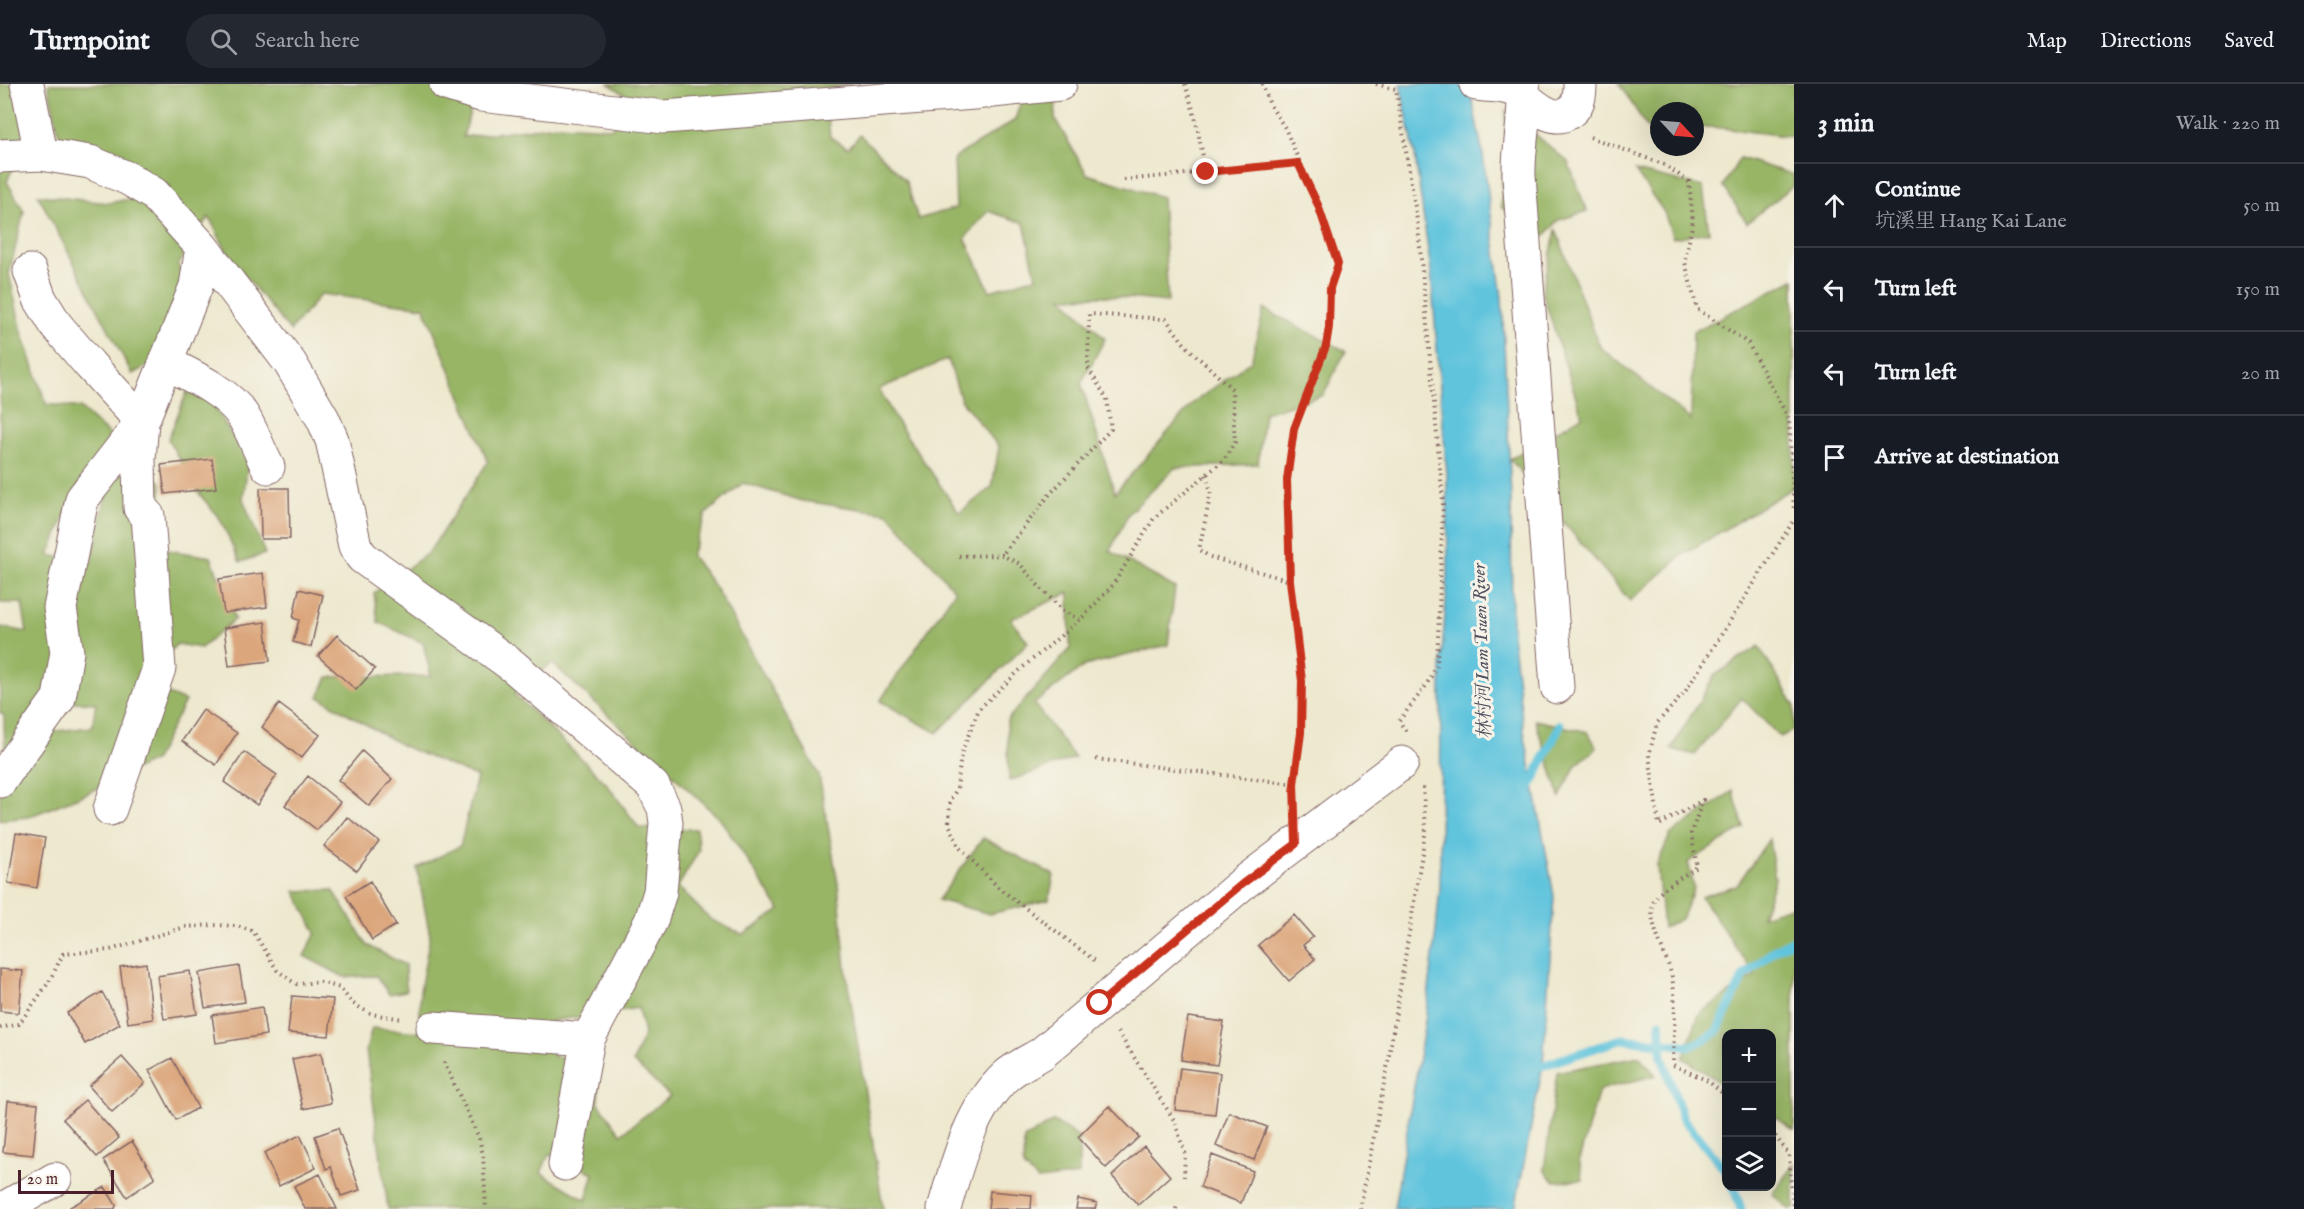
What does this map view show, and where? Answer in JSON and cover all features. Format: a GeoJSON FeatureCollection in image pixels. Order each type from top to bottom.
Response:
{"type":"FeatureCollection","features":[{"type":"Feature","properties":{"kind":"street"},"geometry":{"type":"LineString","coordinates":[[27,84],[41,154]]}},
{"type":"Feature","properties":{"kind":"street"},"geometry":{"type":"LineString","coordinates":[[446,84],[481,95],[664,117],[974,93],[1059,84]]}},
{"type":"Feature","properties":{"kind":"street"},"geometry":{"type":"LineString","coordinates":[[1481,85],[1524,91],[1550,115],[1564,116],[1574,109],[1579,99],[1580,84]]}},
{"type":"Feature","properties":{"kind":"street"},"geometry":{"type":"LineString","coordinates":[[1524,91],[1518,153],[1519,176],[1557,687]]}},
{"type":"Feature","properties":{"kind":"street"},"geometry":{"type":"LineString","coordinates":[[0,156],[41,154],[90,162],[129,179],[154,194],[202,247],[290,363],[323,419],[332,440],[355,546],[362,557],[513,666],[653,786],[664,808],[666,823],[660,892],[651,921],[588,1039],[565,1164]]}},
{"type":"Feature","properties":{"kind":"street"},"geometry":{"type":"LineString","coordinates":[[0,781],[59,698],[67,652],[60,608],[82,499],[142,422],[196,286],[202,247]]}},
{"type":"Feature","properties":{"kind":"street"},"geometry":{"type":"LineString","coordinates":[[30,271],[40,299],[56,325],[142,422],[139,459],[140,508],[148,516],[159,668],[110,809]]}},
{"type":"Feature","properties":{"kind":"street"},"geometry":{"type":"LineString","coordinates":[[166,363],[194,376],[232,402],[243,416],[267,467]]}},
{"type":"Feature","properties":{"kind":"street"},"geometry":{"type":"LineString","coordinates":[[944,1209],[959,1157],[982,1108],[1007,1075],[1041,1054],[1242,884],[1296,844],[1413,774]]}},
{"type":"Feature","properties":{"kind":"street"},"geometry":{"type":"LineString","coordinates":[[433,1028],[588,1039]]}},
{"type":"Feature","properties":{"kind":"street"},"geometry":{"type":"LineString","coordinates":[[3,1209],[56,1179]]}},
{"type":"Feature","properties":{"kind":"path"},"geometry":{"type":"LineString","coordinates":[[1185,84],[1195,116],[1206,172]]}},
{"type":"Feature","properties":{"kind":"path"},"geometry":{"type":"LineString","coordinates":[[1262,84],[1270,105],[1285,128],[1298,163],[1318,205],[1338,264],[1330,288],[1326,346],[1294,429],[1287,480],[1290,581],[1302,681],[1301,733],[1294,784],[1296,844]]}},
{"type":"Feature","properties":{"kind":"path"},"geometry":{"type":"LineString","coordinates":[[1360,1209],[1383,1091],[1426,829],[1413,774],[1420,750],[1399,721],[1425,687],[1437,666],[1443,502],[1418,226],[1396,89],[1376,84]]}},
{"type":"Feature","properties":{"kind":"path"},"geometry":{"type":"LineString","coordinates":[[1564,116],[1586,136],[1665,165],[1689,182],[1693,221],[1685,262],[1697,309],[1748,343],[1789,419],[1794,511]]}},
{"type":"Feature","properties":{"kind":"path"},"geometry":{"type":"LineString","coordinates":[[1124,180],[1298,163]]}},
{"type":"Feature","properties":{"kind":"path"},"geometry":{"type":"LineString","coordinates":[[1002,555],[1050,494],[1111,429],[1107,399],[1089,368],[1089,314],[1166,319],[1186,346],[1232,389],[1235,442],[1224,460],[1154,518],[1113,585],[1080,620],[1022,668],[980,710],[961,754],[957,789],[950,800],[949,824],[959,848],[1112,993],[1174,1119],[1185,1153],[1184,1177]]}},
{"type":"Feature","properties":{"kind":"path"},"geometry":{"type":"LineString","coordinates":[[1206,475],[1211,492],[1199,550],[1210,557],[1290,581]]}},
{"type":"Feature","properties":{"kind":"path"},"geometry":{"type":"LineString","coordinates":[[1722,1093],[1708,1081],[1673,1065],[1673,1022],[1676,1004],[1671,972],[1652,919],[1654,901],[1665,889],[1697,867],[1691,833],[1703,800],[1659,825],[1649,755],[1657,723],[1686,692],[1794,520]]}},
{"type":"Feature","properties":{"kind":"path"},"geometry":{"type":"LineString","coordinates":[[958,556],[1002,555],[1020,564],[1064,611],[1080,620]]}},
{"type":"Feature","properties":{"kind":"path"},"geometry":{"type":"LineString","coordinates":[[1096,759],[1294,784]]}},
{"type":"Feature","properties":{"kind":"path"},"geometry":{"type":"LineString","coordinates":[[0,1028],[19,1024],[49,982],[63,954],[110,950],[185,927],[237,926],[253,931],[277,970],[297,984],[321,982],[340,988],[352,1003],[371,1014],[418,1022],[433,1028],[454,1087],[478,1138],[483,1155],[486,1209]]}},
{"type":"Feature","properties":{"kind":"path"},"geometry":{"type":"LineString","coordinates":[[1776,1137],[1789,1155],[1792,1209]]}},
{"type":"Feature","properties":{"kind":"green space"},"geometry":{"type":"Polygon","coordinates":[[[0,84],[21,84],[39,102],[7,182],[24,211],[9,274],[22,332],[46,404],[80,408],[161,482],[161,549],[211,557],[235,619],[201,648],[177,644],[139,683],[185,701],[155,760],[81,796],[28,817],[0,820],[0,759],[5,754],[4,715],[0,713],[0,627],[27,632],[22,603],[0,603],[0,84]],[[79,483],[49,555],[91,563],[106,495],[79,483]],[[42,700],[48,732],[92,727],[96,703],[42,700]]]}},
{"type":"Feature","properties":{"kind":"green space"},"geometry":{"type":"Polygon","coordinates":[[[48,84],[478,84],[463,137],[556,125],[612,128],[633,100],[609,84],[852,84],[825,89],[830,137],[848,148],[860,135],[906,181],[918,219],[956,208],[954,158],[1015,120],[1026,84],[1057,84],[1055,119],[1087,174],[1162,197],[1168,302],[1107,296],[1062,297],[1105,339],[1081,383],[1115,493],[1194,402],[1251,361],[1264,309],[1346,351],[1323,395],[1264,413],[1258,464],[1175,468],[1129,513],[1110,551],[1175,588],[1168,645],[1084,666],[1034,704],[1075,758],[1009,781],[1007,720],[1070,649],[1069,593],[1011,619],[1028,642],[937,733],[880,701],[955,591],[888,513],[803,501],[743,483],[706,514],[691,555],[716,589],[819,775],[838,884],[846,969],[883,1209],[388,1209],[366,1050],[372,1028],[420,1032],[420,991],[430,936],[417,868],[460,846],[477,777],[403,746],[319,697],[328,677],[431,676],[423,643],[378,622],[374,593],[429,552],[488,462],[424,307],[321,294],[290,331],[229,256],[209,217],[178,265],[202,316],[186,346],[132,374],[38,195],[108,203],[169,187],[91,146],[60,140],[48,84]],[[988,211],[965,238],[990,291],[1036,277],[1024,223],[988,211]],[[948,359],[879,389],[896,420],[959,513],[992,487],[999,447],[961,400],[948,359]],[[552,663],[514,694],[606,783],[639,828],[696,829],[699,850],[678,887],[710,919],[743,935],[780,910],[721,820],[552,663]],[[638,1008],[552,1021],[553,1056],[600,1061],[598,1102],[621,1134],[670,1096],[633,1062],[644,1034],[638,1008]],[[549,1154],[541,1173],[586,1200],[594,1173],[549,1154]]]}},
{"type":"Feature","properties":{"kind":"green space"},"geometry":{"type":"Polygon","coordinates":[[[1619,84],[1794,84],[1794,137],[1704,128],[1704,102],[1650,102],[1649,130],[1619,84]]]}},
{"type":"Feature","properties":{"kind":"green space"},"geometry":{"type":"Polygon","coordinates":[[[1506,110],[1568,162],[1587,211],[1559,220],[1539,242],[1501,207],[1506,110]]]}},
{"type":"Feature","properties":{"kind":"green space"},"geometry":{"type":"Polygon","coordinates":[[[1740,158],[1794,175],[1794,185],[1747,223],[1723,186],[1740,158]]]}},
{"type":"Feature","properties":{"kind":"green space"},"geometry":{"type":"Polygon","coordinates":[[[1635,171],[1703,187],[1709,232],[1673,238],[1664,212],[1635,171]]]}},
{"type":"Feature","properties":{"kind":"green space"},"geometry":{"type":"Polygon","coordinates":[[[1556,230],[1600,347],[1691,420],[1693,332],[1794,279],[1794,487],[1684,554],[1630,601],[1510,459],[1582,416],[1542,292],[1556,230]]]}},
{"type":"Feature","properties":{"kind":"green space"},"geometry":{"type":"Polygon","coordinates":[[[187,392],[212,402],[248,463],[243,499],[265,554],[240,562],[220,519],[197,491],[168,439],[187,392]]]}},
{"type":"Feature","properties":{"kind":"green space"},"geometry":{"type":"Polygon","coordinates":[[[1759,646],[1794,705],[1794,730],[1780,737],[1742,698],[1695,755],[1671,749],[1715,675],[1759,646]]]}},
{"type":"Feature","properties":{"kind":"green space"},"geometry":{"type":"Polygon","coordinates":[[[1535,720],[1588,732],[1597,748],[1576,765],[1560,797],[1535,720]]]}},
{"type":"Feature","properties":{"kind":"green space"},"geometry":{"type":"Polygon","coordinates":[[[1733,791],[1744,828],[1688,862],[1694,888],[1681,919],[1663,928],[1657,865],[1670,835],[1733,791]]]}},
{"type":"Feature","properties":{"kind":"green space"},"geometry":{"type":"Polygon","coordinates":[[[983,838],[1054,875],[1049,900],[990,914],[938,900],[983,838]]]}},
{"type":"Feature","properties":{"kind":"green space"},"geometry":{"type":"Polygon","coordinates":[[[1769,839],[1775,879],[1762,916],[1794,906],[1794,1130],[1776,1118],[1776,1029],[1722,1029],[1722,1083],[1683,1058],[1699,1014],[1755,975],[1701,897],[1737,885],[1769,839]]]}},
{"type":"Feature","properties":{"kind":"green space"},"geometry":{"type":"Polygon","coordinates":[[[333,890],[367,945],[405,965],[406,991],[389,994],[377,976],[344,977],[304,956],[316,933],[295,891],[333,890]]]}},
{"type":"Feature","properties":{"kind":"green space"},"geometry":{"type":"Polygon","coordinates":[[[1639,1056],[1656,1075],[1599,1090],[1579,1160],[1583,1180],[1554,1181],[1544,1170],[1557,1072],[1639,1056]]]}},
{"type":"Feature","properties":{"kind":"green space"},"geometry":{"type":"Polygon","coordinates":[[[1054,1121],[1079,1138],[1079,1175],[1038,1180],[1023,1167],[1024,1139],[1054,1121]]]}},
{"type":"Feature","properties":{"kind":"green space"},"geometry":{"type":"Polygon","coordinates":[[[1794,1164],[1794,1209],[1789,1209],[1772,1194],[1794,1164]]]}},
{"type":"Feature","properties":{"kind":"water","name":"林村河 Lam Tsuen River"},"geometry":{"type":"Polygon","coordinates":[[[1400,84],[1469,84],[1483,155],[1502,298],[1511,498],[1512,635],[1523,726],[1554,896],[1543,1065],[1515,1209],[1394,1209],[1426,1015],[1440,887],[1441,666],[1448,575],[1447,475],[1431,272],[1415,155],[1400,84]]]}},
{"type":"Feature","properties":{"kind":"building"},"geometry":{"type":"Polygon","coordinates":[[[212,459],[216,488],[165,494],[161,465],[212,459]]]}},
{"type":"Feature","properties":{"kind":"building"},"geometry":{"type":"Polygon","coordinates":[[[260,488],[289,488],[290,539],[261,539],[260,488]]]}},
{"type":"Feature","properties":{"kind":"building"},"geometry":{"type":"Polygon","coordinates":[[[263,573],[267,607],[224,613],[219,579],[263,573]]]}},
{"type":"Feature","properties":{"kind":"building"},"geometry":{"type":"Polygon","coordinates":[[[299,589],[323,595],[311,647],[293,642],[299,620],[293,618],[299,589]]]}},
{"type":"Feature","properties":{"kind":"building"},"geometry":{"type":"Polygon","coordinates":[[[265,622],[270,661],[229,666],[224,628],[265,622]]]}},
{"type":"Feature","properties":{"kind":"building"},"geometry":{"type":"Polygon","coordinates":[[[337,635],[375,669],[356,690],[318,656],[337,635]]]}},
{"type":"Feature","properties":{"kind":"building"},"geometry":{"type":"Polygon","coordinates":[[[279,704],[320,735],[301,758],[262,727],[279,704]]]}},
{"type":"Feature","properties":{"kind":"building"},"geometry":{"type":"Polygon","coordinates":[[[203,710],[237,733],[216,765],[182,741],[203,710]]]}},
{"type":"Feature","properties":{"kind":"building"},"geometry":{"type":"Polygon","coordinates":[[[362,751],[392,779],[369,806],[338,780],[362,751]]]}},
{"type":"Feature","properties":{"kind":"building"},"geometry":{"type":"Polygon","coordinates":[[[244,752],[277,775],[257,805],[224,782],[244,752]]]}},
{"type":"Feature","properties":{"kind":"building"},"geometry":{"type":"Polygon","coordinates":[[[308,776],[340,802],[317,830],[285,805],[308,776]]]}},
{"type":"Feature","properties":{"kind":"building"},"geometry":{"type":"Polygon","coordinates":[[[347,817],[379,842],[357,871],[324,846],[347,817]]]}},
{"type":"Feature","properties":{"kind":"building"},"geometry":{"type":"Polygon","coordinates":[[[16,833],[45,838],[37,888],[8,883],[16,833]]]}},
{"type":"Feature","properties":{"kind":"building"},"geometry":{"type":"Polygon","coordinates":[[[370,881],[396,925],[372,940],[346,896],[370,881]]]}},
{"type":"Feature","properties":{"kind":"building"},"geometry":{"type":"Polygon","coordinates":[[[1294,915],[1313,937],[1303,945],[1315,959],[1289,981],[1258,945],[1294,915]]]}},
{"type":"Feature","properties":{"kind":"building"},"geometry":{"type":"Polygon","coordinates":[[[146,963],[153,1019],[128,1023],[120,967],[146,963]]]}},
{"type":"Feature","properties":{"kind":"building"},"geometry":{"type":"Polygon","coordinates":[[[239,966],[245,1002],[205,1008],[199,973],[239,966]]]}},
{"type":"Feature","properties":{"kind":"building"},"geometry":{"type":"Polygon","coordinates":[[[0,969],[23,971],[19,1013],[0,1011],[0,969]]]}},
{"type":"Feature","properties":{"kind":"building"},"geometry":{"type":"Polygon","coordinates":[[[190,971],[197,1014],[164,1019],[157,976],[190,971]]]}},
{"type":"Feature","properties":{"kind":"building"},"geometry":{"type":"Polygon","coordinates":[[[102,992],[120,1024],[85,1044],[67,1013],[102,992]]]}},
{"type":"Feature","properties":{"kind":"building"},"geometry":{"type":"Polygon","coordinates":[[[292,996],[333,999],[329,1036],[288,1033],[292,996]]]}},
{"type":"Feature","properties":{"kind":"building"},"geometry":{"type":"Polygon","coordinates":[[[262,1007],[266,1035],[216,1043],[212,1015],[262,1007]]]}},
{"type":"Feature","properties":{"kind":"building"},"geometry":{"type":"Polygon","coordinates":[[[1188,1017],[1224,1022],[1217,1065],[1181,1060],[1188,1017]]]}},
{"type":"Feature","properties":{"kind":"building"},"geometry":{"type":"Polygon","coordinates":[[[321,1053],[331,1103],[303,1109],[292,1059],[321,1053]]]}},
{"type":"Feature","properties":{"kind":"building"},"geometry":{"type":"Polygon","coordinates":[[[122,1057],[145,1083],[112,1112],[89,1086],[122,1057]]]}},
{"type":"Feature","properties":{"kind":"building"},"geometry":{"type":"Polygon","coordinates":[[[172,1058],[198,1108],[176,1120],[149,1070],[172,1058]]]}},
{"type":"Feature","properties":{"kind":"building"},"geometry":{"type":"Polygon","coordinates":[[[1180,1068],[1220,1073],[1215,1114],[1175,1110],[1180,1068]]]}},
{"type":"Feature","properties":{"kind":"building"},"geometry":{"type":"Polygon","coordinates":[[[85,1100],[119,1138],[97,1157],[63,1119],[85,1100]]]}},
{"type":"Feature","properties":{"kind":"building"},"geometry":{"type":"Polygon","coordinates":[[[8,1101],[38,1104],[33,1155],[3,1152],[8,1101]]]}},
{"type":"Feature","properties":{"kind":"building"},"geometry":{"type":"Polygon","coordinates":[[[1109,1106],[1139,1137],[1106,1168],[1078,1137],[1109,1106]]]}},
{"type":"Feature","properties":{"kind":"building"},"geometry":{"type":"Polygon","coordinates":[[[1229,1112],[1267,1127],[1254,1160],[1216,1146],[1229,1112]]]}},
{"type":"Feature","properties":{"kind":"building"},"geometry":{"type":"Polygon","coordinates":[[[338,1128],[360,1190],[341,1196],[331,1167],[326,1169],[315,1136],[338,1128]]]}},
{"type":"Feature","properties":{"kind":"building"},"geometry":{"type":"Polygon","coordinates":[[[300,1135],[316,1168],[279,1186],[264,1153],[300,1135]]]}},
{"type":"Feature","properties":{"kind":"building"},"geometry":{"type":"Polygon","coordinates":[[[132,1141],[155,1178],[127,1197],[103,1160],[132,1141]]]}},
{"type":"Feature","properties":{"kind":"building"},"geometry":{"type":"Polygon","coordinates":[[[1144,1146],[1170,1176],[1138,1205],[1112,1176],[1144,1146]]]}},
{"type":"Feature","properties":{"kind":"building"},"geometry":{"type":"Polygon","coordinates":[[[1212,1155],[1253,1171],[1241,1203],[1200,1187],[1212,1155]]]}},
{"type":"Feature","properties":{"kind":"building"},"geometry":{"type":"Polygon","coordinates":[[[320,1174],[337,1209],[305,1209],[294,1186],[320,1174]]]}},
{"type":"Feature","properties":{"kind":"building"},"geometry":{"type":"Polygon","coordinates":[[[105,1187],[116,1205],[115,1209],[71,1209],[70,1207],[105,1187]]]}},
{"type":"Feature","properties":{"kind":"building"},"geometry":{"type":"Polygon","coordinates":[[[990,1191],[1032,1195],[1031,1209],[988,1209],[990,1191]]]}},
{"type":"Feature","properties":{"kind":"building"},"geometry":{"type":"Polygon","coordinates":[[[1078,1199],[1097,1203],[1095,1209],[1076,1209],[1078,1199]]]}},
{"type":"Feature","properties":{"kind":"waterway"},"geometry":{"type":"LineString","coordinates":[[1527,793],[1560,725]]}},
{"type":"Feature","properties":{"kind":"waterway"},"geometry":{"type":"LineString","coordinates":[[1532,1069],[1622,1039],[1691,1046],[1716,1033],[1744,976],[1776,949],[1794,940]]}},
{"type":"Feature","properties":{"kind":"waterway"},"geometry":{"type":"LineString","coordinates":[[1660,1023],[1662,1057],[1683,1119],[1722,1166]]}},
{"type":"Feature","properties":{"kind":"waterway"},"geometry":{"type":"LineString","coordinates":[[1735,1191],[1741,1209]]}},
{"type":"Feature","properties":{"kind":"route"},"geometry":{"type":"LineString","coordinates":[[1100,1003],[1242,884],[1296,844],[1294,784],[1301,733],[1302,681],[1290,581],[1287,480],[1294,429],[1326,346],[1330,288],[1338,264],[1318,205],[1298,163],[1206,172]]}}]}
